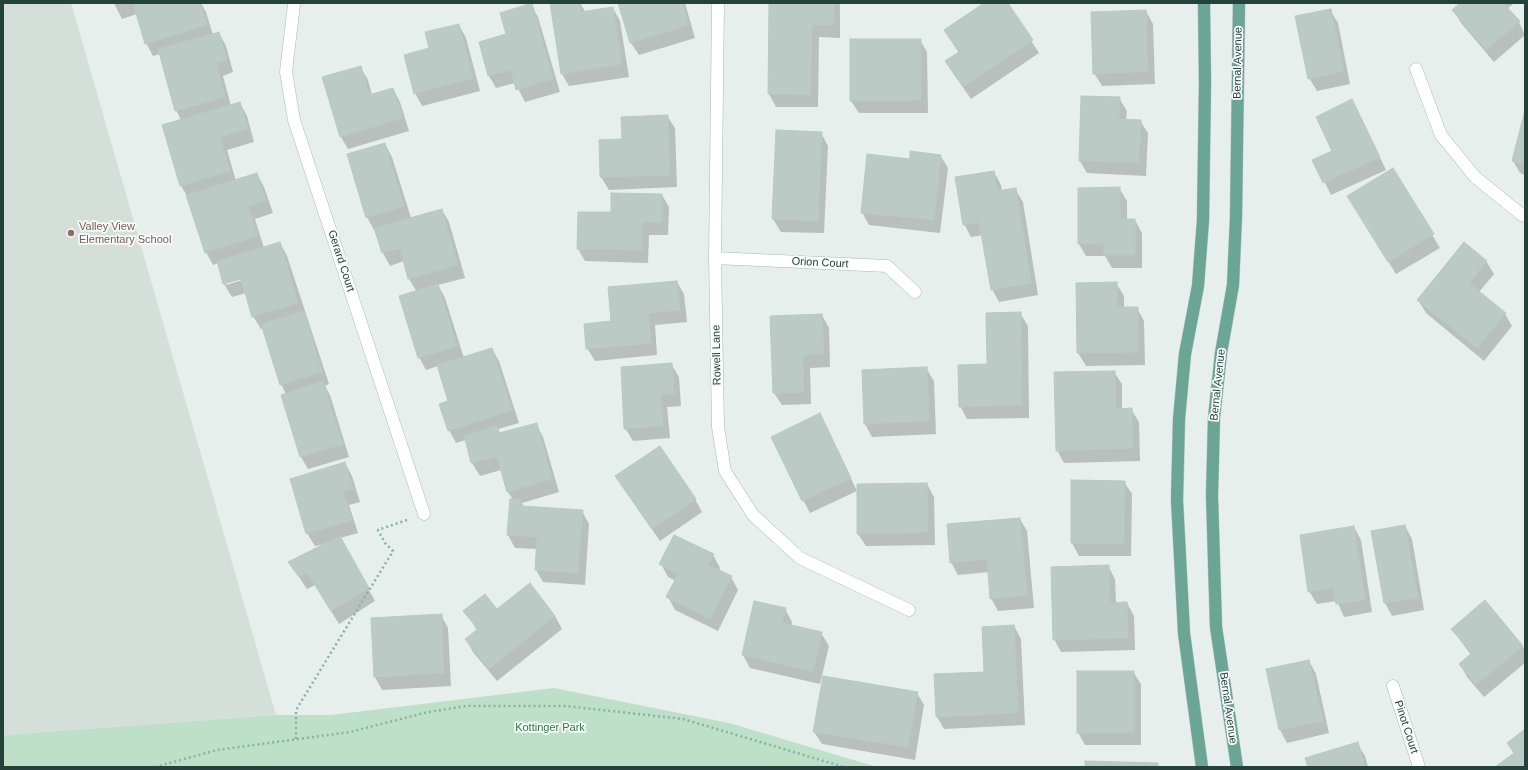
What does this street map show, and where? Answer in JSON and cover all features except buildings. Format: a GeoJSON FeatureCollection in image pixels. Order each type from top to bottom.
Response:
{"type":"FeatureCollection","features":[{"type":"Feature","properties":{"kind":"main road"},"geometry":{"type":"LineString","coordinates":[[1202,767],[1184,633],[1177,500],[1181,397],[1185,354],[1198,286],[1203,220],[1205,83],[1204,3]]}},
{"type":"Feature","properties":{"kind":"main road","name":"Bernal Avenue"},"geometry":{"type":"LineString","coordinates":[[1238,767],[1216,627],[1212,496],[1214,418],[1221,353],[1233,285],[1236,210],[1239,3]]}},
{"type":"Feature","properties":{"kind":"street","name":"Gerard Court"},"geometry":{"type":"LineString","coordinates":[[295,3],[286,72],[294,120],[424,514]]}},
{"type":"Feature","properties":{"kind":"street","name":"Rowell Lane"},"geometry":{"type":"LineString","coordinates":[[718,3],[715,258],[718,427],[725,471],[753,515],[800,558],[910,610]]}},
{"type":"Feature","properties":{"kind":"street"},"geometry":{"type":"LineString","coordinates":[[1416,69],[1441,135],[1474,177],[1525,216]]}},
{"type":"Feature","properties":{"kind":"street","name":"Orion Court"},"geometry":{"type":"LineString","coordinates":[[715,258],[887,266],[915,292]]}},
{"type":"Feature","properties":{"kind":"street","name":"Pinot Court"},"geometry":{"type":"LineString","coordinates":[[1393,686],[1419,767]]}},
{"type":"Feature","properties":{"kind":"path"},"geometry":{"type":"LineString","coordinates":[[296,739],[296,710],[393,551],[384,543],[378,530],[424,514]]}},
{"type":"Feature","properties":{"kind":"path"},"geometry":{"type":"LineString","coordinates":[[155,767],[217,750],[350,732],[424,713],[466,706],[566,706],[683,719],[844,767]]}},
{"type":"Feature","properties":{"kind":"shaded area","name":"Valley View Elementary School"},"geometry":{"type":"Polygon","coordinates":[[[3,3],[71,3],[276,715],[3,735],[3,3]]]}},
{"type":"Feature","properties":{"kind":"green space","name":"Kottinger Park"},"geometry":{"type":"Polygon","coordinates":[[[554,688],[729,723],[877,767],[3,767],[3,735],[276,715],[331,715],[554,688]]]}},
{"type":"Feature","properties":{"kind":"place","name":"Valley View Elementary School"},"geometry":{"type":"Point","coordinates":[71,233]}}]}
